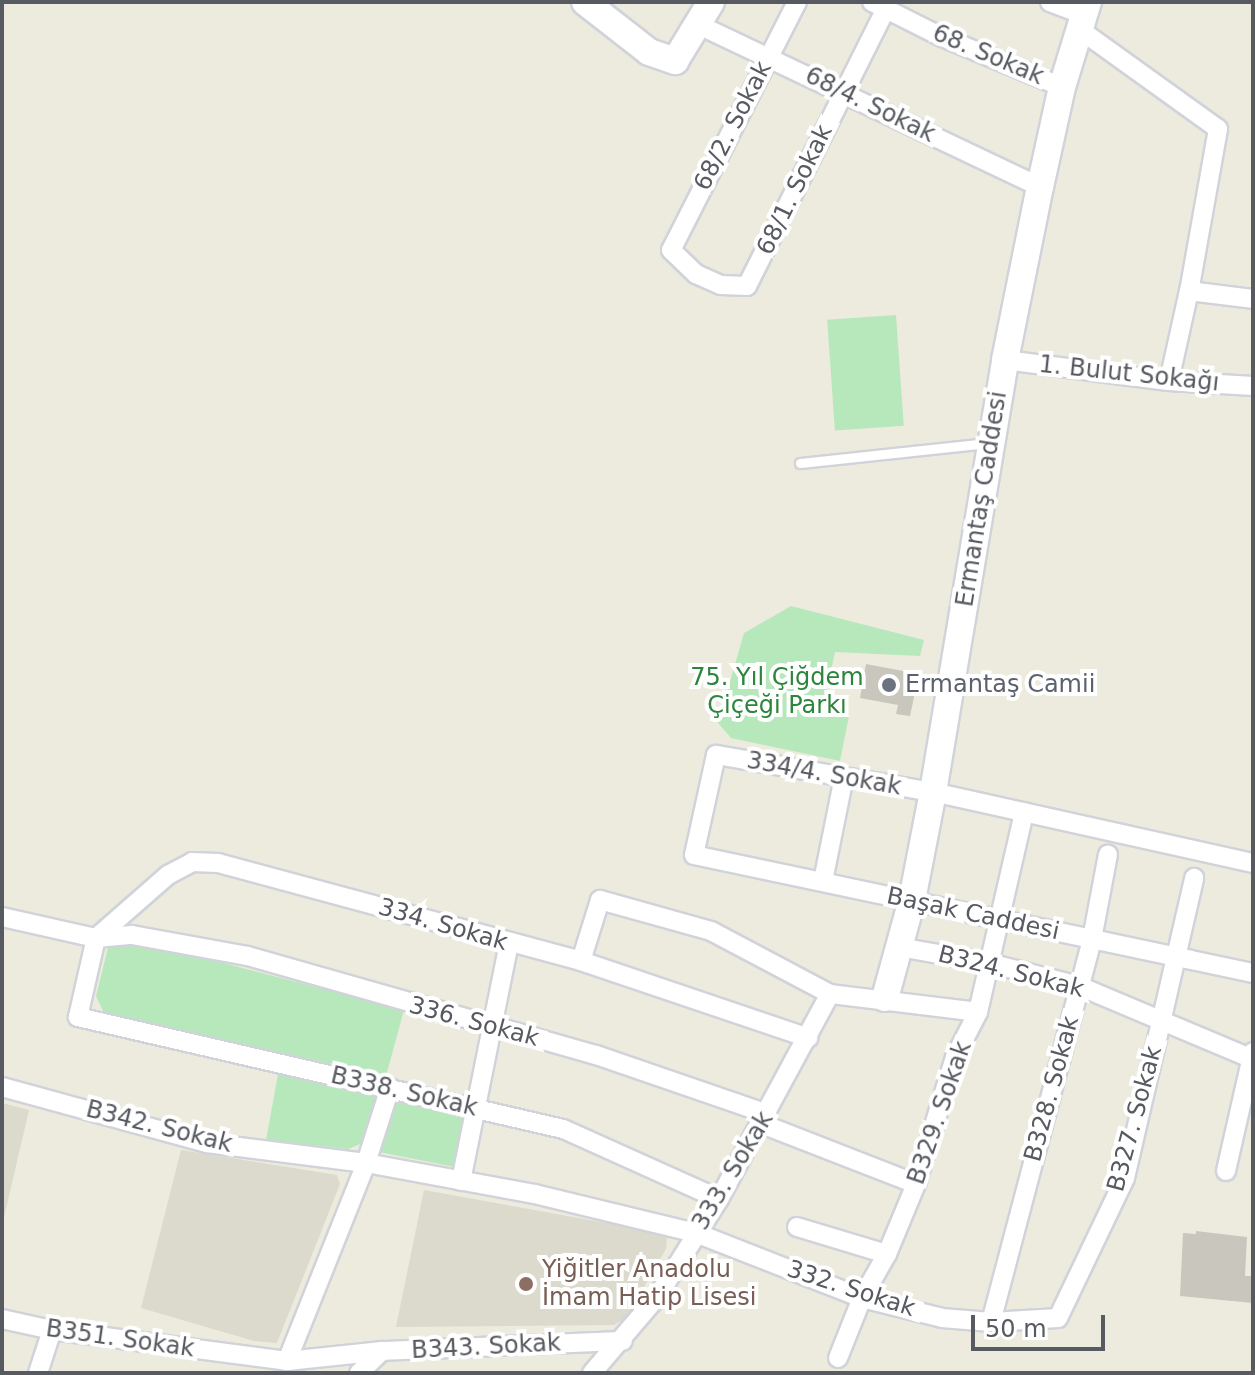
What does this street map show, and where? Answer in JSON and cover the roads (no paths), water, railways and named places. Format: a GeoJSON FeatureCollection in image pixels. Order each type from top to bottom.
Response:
{"type":"FeatureCollection","features":[{"type":"Feature","properties":{"kind":"main road"},"geometry":{"type":"LineString","coordinates":[[585,2],[649,52],[675,61],[705,13]]}},
{"type":"Feature","properties":{"kind":"main road","name":"Ermantaş Caddesi"},"geometry":{"type":"LineString","coordinates":[[885,998],[912,900],[933,792],[1005,360],[1040,187],[1062,87],[1084,15]]}},
{"type":"Feature","properties":{"kind":"street","name":"68/2. Sokak"},"geometry":{"type":"LineString","coordinates":[[747,286],[721,285],[696,274],[671,250],[797,2]]}},
{"type":"Feature","properties":{"kind":"street"},"geometry":{"type":"LineString","coordinates":[[1050,2],[1084,15],[1218,129],[1189,291],[1169,381]]}},
{"type":"Feature","properties":{"kind":"street","name":"68. Sokak"},"geometry":{"type":"LineString","coordinates":[[879,5],[942,37],[1062,87]]}},
{"type":"Feature","properties":{"kind":"street","name":"68/1. Sokak"},"geometry":{"type":"LineString","coordinates":[[747,286],[844,91],[879,5]]}},
{"type":"Feature","properties":{"kind":"street","name":"68/4. Sokak"},"geometry":{"type":"LineString","coordinates":[[705,13],[768,57],[1040,187]]}},
{"type":"Feature","properties":{"kind":"street"},"geometry":{"type":"LineString","coordinates":[[1189,291],[1253,299]]}},
{"type":"Feature","properties":{"kind":"street","name":"1. Bulut Sokağı"},"geometry":{"type":"LineString","coordinates":[[1005,360],[1169,381],[1253,386]]}},
{"type":"Feature","properties":{"kind":"street","name":"334/4. Sokak"},"geometry":{"type":"LineString","coordinates":[[694,855],[716,755],[933,792],[1253,863]]}},
{"type":"Feature","properties":{"kind":"street"},"geometry":{"type":"LineString","coordinates":[[823,881],[844,777]]}},
{"type":"Feature","properties":{"kind":"street","name":"B329. Sokak"},"geometry":{"type":"LineString","coordinates":[[838,1358],[862,1298],[887,1254],[916,1184],[955,1057],[978,1012],[1024,812]]}},
{"type":"Feature","properties":{"kind":"street","name":"B328. Sokak"},"geometry":{"type":"LineString","coordinates":[[991,1322],[1092,939],[1108,854]]}},
{"type":"Feature","properties":{"kind":"street","name":"Başak Caddesi"},"geometry":{"type":"LineString","coordinates":[[694,855],[1253,973]]}},
{"type":"Feature","properties":{"kind":"street","name":"334. Sokak"},"geometry":{"type":"LineString","coordinates":[[96,938],[145,892],[192,862],[218,863],[581,961],[808,1038]]}},
{"type":"Feature","properties":{"kind":"street","name":"B327. Sokak"},"geometry":{"type":"LineString","coordinates":[[1058,1318],[1125,1178],[1194,878]]}},
{"type":"Feature","properties":{"kind":"street"},"geometry":{"type":"LineString","coordinates":[[581,961],[600,900],[711,931],[830,994],[885,998],[978,1012]]}},
{"type":"Feature","properties":{"kind":"street","name":"336. Sokak"},"geometry":{"type":"LineString","coordinates":[[2,917],[96,938],[132,935],[248,956],[596,1055],[765,1119],[916,1184]]}},
{"type":"Feature","properties":{"kind":"street","name":"B338. Sokak"},"geometry":{"type":"LineString","coordinates":[[96,938],[78,1017],[563,1129],[719,1199]]}},
{"type":"Feature","properties":{"kind":"street"},"geometry":{"type":"LineString","coordinates":[[461,1181],[509,944]]}},
{"type":"Feature","properties":{"kind":"street","name":"B324. Sokak"},"geometry":{"type":"LineString","coordinates":[[899,947],[989,963],[1079,986],[1253,1057]]}},
{"type":"Feature","properties":{"kind":"street","name":"333. Sokak"},"geometry":{"type":"LineString","coordinates":[[592,1373],[623,1341],[657,1297],[719,1199],[830,994]]}},
{"type":"Feature","properties":{"kind":"street"},"geometry":{"type":"LineString","coordinates":[[1226,1171],[1253,1057]]}},
{"type":"Feature","properties":{"kind":"street","name":"B342. Sokak"},"geometry":{"type":"LineString","coordinates":[[2,1087],[207,1143],[366,1163],[696,1233]]}},
{"type":"Feature","properties":{"kind":"street"},"geometry":{"type":"LineString","coordinates":[[287,1361],[366,1163],[390,1088]]}},
{"type":"Feature","properties":{"kind":"street"},"geometry":{"type":"LineString","coordinates":[[797,1227],[887,1254]]}},
{"type":"Feature","properties":{"kind":"street","name":"332. Sokak"},"geometry":{"type":"LineString","coordinates":[[696,1233],[862,1298],[942,1318],[991,1322],[1058,1318]]}},
{"type":"Feature","properties":{"kind":"street","name":"B351. Sokak"},"geometry":{"type":"LineString","coordinates":[[2,1319],[52,1330],[287,1361],[382,1351]]}},
{"type":"Feature","properties":{"kind":"street"},"geometry":{"type":"LineString","coordinates":[[38,1373],[52,1330]]}},
{"type":"Feature","properties":{"kind":"street","name":"B343. Sokak"},"geometry":{"type":"LineString","coordinates":[[359,1373],[382,1351],[623,1341]]}},
{"type":"Feature","properties":{"kind":"lane"},"geometry":{"type":"LineString","coordinates":[[800,463],[991,443]]}},
{"type":"Feature","properties":{"kind":"place","name":"Ermantaş Camii"},"geometry":{"type":"Point","coordinates":[889,685]}},
{"type":"Feature","properties":{"kind":"place","name":"Yiğitler Anadolu İmam Hatip Lisesi"},"geometry":{"type":"Point","coordinates":[526,1284]}},
{"type":"Feature","properties":{"kind":"park label","name":"75. Yıl Çiğdem Çiçeği Parkı"},"geometry":{"type":"Point","coordinates":[777,692]}}]}
